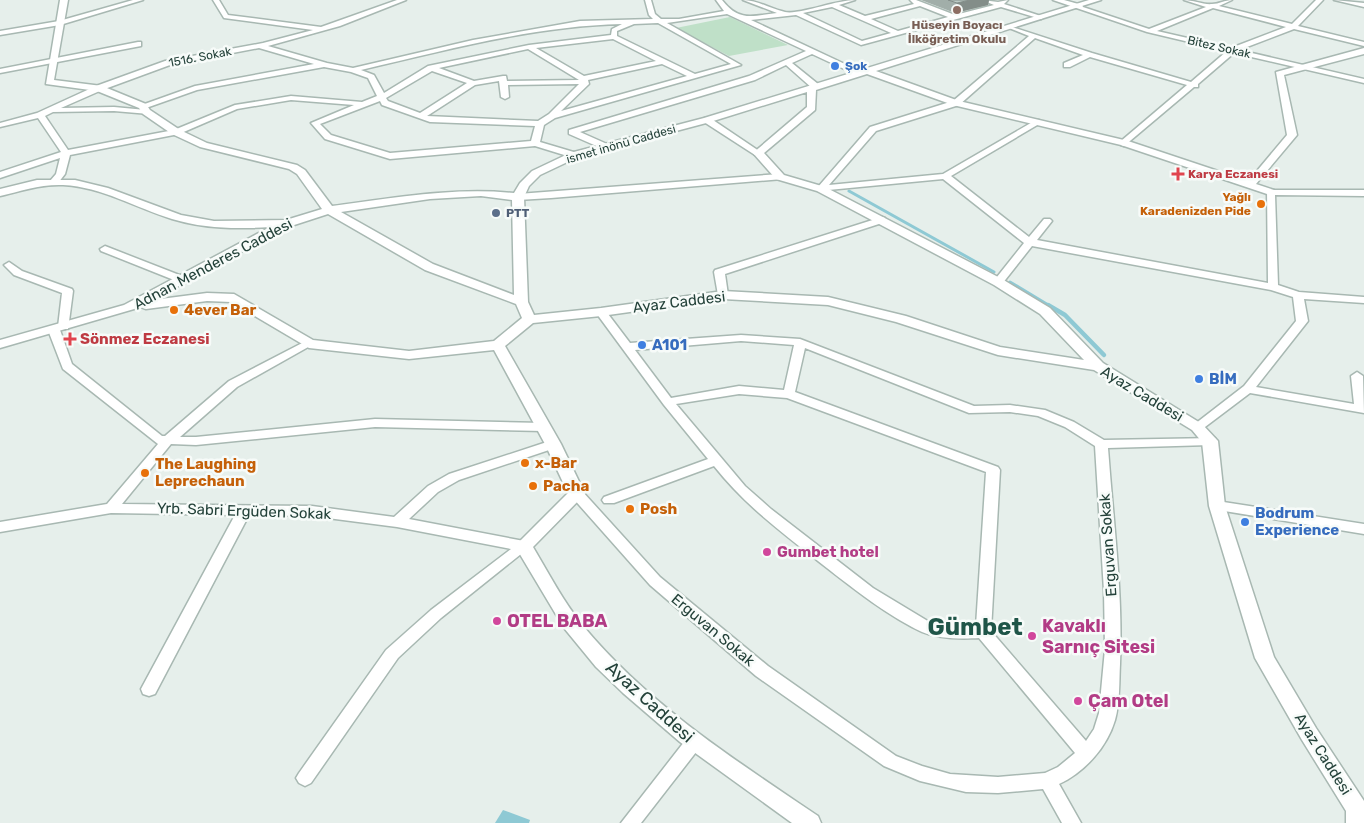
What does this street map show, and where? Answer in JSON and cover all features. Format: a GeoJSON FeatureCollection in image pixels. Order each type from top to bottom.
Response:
{"type":"FeatureCollection","features":[{"type":"Feature","properties":{"kind":"street"},"geometry":{"type":"LineString","coordinates":[[64,0],[49,82],[99,88],[144,109],[176,132],[204,145],[280,162],[293,167],[301,172],[329,210],[429,267],[520,302]]}},
{"type":"Feature","properties":{"kind":"street"},"geometry":{"type":"LineString","coordinates":[[0,32],[60,23],[140,0]]}},
{"type":"Feature","properties":{"kind":"street"},"geometry":{"type":"LineString","coordinates":[[216,0],[226,17],[324,29]]}},
{"type":"Feature","properties":{"kind":"street"},"geometry":{"type":"LineString","coordinates":[[380,0],[400,1]]}},
{"type":"Feature","properties":{"kind":"street"},"geometry":{"type":"LineString","coordinates":[[552,116],[737,65],[660,22],[652,15],[648,0]]}},
{"type":"Feature","properties":{"kind":"street"},"geometry":{"type":"LineString","coordinates":[[719,0],[728,12],[812,50],[864,72],[956,102],[1124,143],[1248,183],[1270,192],[1364,192]]}},
{"type":"Feature","properties":{"kind":"street"},"geometry":{"type":"LineString","coordinates":[[746,0],[784,14]]}},
{"type":"Feature","properties":{"kind":"street"},"geometry":{"type":"LineString","coordinates":[[744,20],[797,13],[852,0]]}},
{"type":"Feature","properties":{"kind":"street"},"geometry":{"type":"LineString","coordinates":[[910,0],[956,18]]}},
{"type":"Feature","properties":{"kind":"street"},"geometry":{"type":"LineString","coordinates":[[985,0],[1003,2],[1041,18]]}},
{"type":"Feature","properties":{"kind":"street","name":"Bitez Sokak"},"geometry":{"type":"LineString","coordinates":[[1056,0],[1149,31],[1234,49],[1364,81]]}},
{"type":"Feature","properties":{"kind":"street","name":"ismet inönü Caddesi"},"geometry":{"type":"LineString","coordinates":[[518,197],[524,185],[536,173],[574,155],[707,120],[1097,0]]}},
{"type":"Feature","properties":{"kind":"street"},"geometry":{"type":"LineString","coordinates":[[1186,0],[1364,44]]}},
{"type":"Feature","properties":{"kind":"street"},"geometry":{"type":"LineString","coordinates":[[1149,31],[1229,0]]}},
{"type":"Feature","properties":{"kind":"street"},"geometry":{"type":"LineString","coordinates":[[1124,143],[1195,85],[1234,49],[1294,26],[1320,0]]}},
{"type":"Feature","properties":{"kind":"street"},"geometry":{"type":"LineString","coordinates":[[1338,0],[1364,5]]}},
{"type":"Feature","properties":{"kind":"street","name":"1516. Sokak"},"geometry":{"type":"LineString","coordinates":[[0,125],[40,114],[99,88],[187,58],[260,46],[324,29],[400,1]]}},
{"type":"Feature","properties":{"kind":"street"},"geometry":{"type":"LineString","coordinates":[[797,13],[861,43],[956,18],[1003,2]]}},
{"type":"Feature","properties":{"kind":"street"},"geometry":{"type":"LineString","coordinates":[[867,18],[921,4]]}},
{"type":"Feature","properties":{"kind":"street"},"geometry":{"type":"LineString","coordinates":[[834,5],[867,18],[899,34]]}},
{"type":"Feature","properties":{"kind":"street"},"geometry":{"type":"LineString","coordinates":[[353,70],[472,42],[580,23],[679,21],[728,12]]}},
{"type":"Feature","properties":{"kind":"street"},"geometry":{"type":"LineString","coordinates":[[614,37],[614,30],[634,22]]}},
{"type":"Feature","properties":{"kind":"street"},"geometry":{"type":"LineString","coordinates":[[1011,27],[1089,55],[1195,85]]}},
{"type":"Feature","properties":{"kind":"street"},"geometry":{"type":"LineString","coordinates":[[821,189],[873,129],[956,102],[1033,36]]}},
{"type":"Feature","properties":{"kind":"street"},"geometry":{"type":"LineString","coordinates":[[315,123],[363,103],[383,97],[431,68],[529,47],[614,37],[694,77]]}},
{"type":"Feature","properties":{"kind":"street"},"geometry":{"type":"LineString","coordinates":[[472,42],[485,56]]}},
{"type":"Feature","properties":{"kind":"street"},"geometry":{"type":"LineString","coordinates":[[0,71],[138,44]]}},
{"type":"Feature","properties":{"kind":"street"},"geometry":{"type":"LineString","coordinates":[[260,46],[326,65],[353,70],[371,77],[385,103],[430,120],[540,124],[552,116],[585,81]]}},
{"type":"Feature","properties":{"kind":"street"},"geometry":{"type":"LineString","coordinates":[[529,47],[585,81]]}},
{"type":"Feature","properties":{"kind":"street"},"geometry":{"type":"LineString","coordinates":[[604,146],[572,132],[752,78],[812,50]]}},
{"type":"Feature","properties":{"kind":"street"},"geometry":{"type":"LineString","coordinates":[[1248,183],[1255,180],[1292,135],[1279,74],[1364,51]]}},
{"type":"Feature","properties":{"kind":"street"},"geometry":{"type":"LineString","coordinates":[[1067,65],[1089,55]]}},
{"type":"Feature","properties":{"kind":"street"},"geometry":{"type":"LineString","coordinates":[[504,83],[585,81],[665,61]]}},
{"type":"Feature","properties":{"kind":"street"},"geometry":{"type":"LineString","coordinates":[[758,153],[812,108],[813,86],[787,62]]}},
{"type":"Feature","properties":{"kind":"street"},"geometry":{"type":"LineString","coordinates":[[52,108],[57,111],[144,109],[195,88],[255,75],[326,65]]}},
{"type":"Feature","properties":{"kind":"street"},"geometry":{"type":"LineString","coordinates":[[431,68],[473,82]]}},
{"type":"Feature","properties":{"kind":"street"},"geometry":{"type":"LineString","coordinates":[[421,116],[473,82],[503,78],[505,97]]}},
{"type":"Feature","properties":{"kind":"street"},"geometry":{"type":"LineString","coordinates":[[0,175],[66,153],[176,132],[236,107],[291,98],[315,107],[363,103]]}},
{"type":"Feature","properties":{"kind":"street"},"geometry":{"type":"LineString","coordinates":[[315,107],[315,123],[328,137],[390,156],[535,143],[574,155]]}},
{"type":"Feature","properties":{"kind":"street"},"geometry":{"type":"LineString","coordinates":[[40,114],[66,153],[60,174],[55,181]]}},
{"type":"Feature","properties":{"kind":"street"},"geometry":{"type":"LineString","coordinates":[[707,120],[758,153],[780,177]]}},
{"type":"Feature","properties":{"kind":"street"},"geometry":{"type":"LineString","coordinates":[[821,189],[944,176],[1036,122]]}},
{"type":"Feature","properties":{"kind":"street"},"geometry":{"type":"LineString","coordinates":[[535,143],[540,124]]}},
{"type":"Feature","properties":{"kind":"street"},"geometry":{"type":"LineString","coordinates":[[944,176],[1029,242],[1273,287],[1298,296],[1364,300]]}},
{"type":"Feature","properties":{"kind":"street"},"geometry":{"type":"LineString","coordinates":[[130,308],[189,299],[234,298],[306,344],[409,355],[498,345],[529,319],[520,302],[518,197],[572,195],[665,184],[780,177],[821,189],[998,282],[1045,311],[1098,366]]}},
{"type":"Feature","properties":{"kind":"street"},"geometry":{"type":"LineString","coordinates":[[0,193],[55,181],[78,183],[191,221],[222,225],[290,222]]}},
{"type":"Feature","properties":{"kind":"street"},"geometry":{"type":"LineString","coordinates":[[1270,192],[1273,287]]}},
{"type":"Feature","properties":{"kind":"street","name":"Adnan Menderes Caddesi"},"geometry":{"type":"LineString","coordinates":[[0,344],[130,308],[290,222],[329,210],[430,196],[481,193],[518,197]]}},
{"type":"Feature","properties":{"kind":"street"},"geometry":{"type":"LineString","coordinates":[[723,295],[718,272],[882,220]]}},
{"type":"Feature","properties":{"kind":"street"},"geometry":{"type":"LineString","coordinates":[[998,282],[1047,221]]}},
{"type":"Feature","properties":{"kind":"street"},"geometry":{"type":"LineString","coordinates":[[105,249],[183,280]]}},
{"type":"Feature","properties":{"kind":"street"},"geometry":{"type":"LineString","coordinates":[[9,265],[18,273],[68,291],[59,329],[67,366],[158,440],[196,441],[376,423],[543,427]]}},
{"type":"Feature","properties":{"kind":"street","name":"Ayaz Caddesi"},"geometry":{"type":"LineString","coordinates":[[529,319],[601,312],[723,295],[828,301],[901,318],[998,351],[1098,366],[1197,427],[1210,441],[1217,506],[1265,658],[1309,734],[1360,814]]}},
{"type":"Feature","properties":{"kind":"street"},"geometry":{"type":"LineString","coordinates":[[1197,427],[1248,389],[1302,321],[1298,296]]}},
{"type":"Feature","properties":{"kind":"street"},"geometry":{"type":"LineString","coordinates":[[601,312],[668,402],[740,489],[766,512],[868,592],[928,628],[964,633],[983,632]]}},
{"type":"Feature","properties":{"kind":"street"},"geometry":{"type":"LineString","coordinates":[[627,347],[741,338],[800,342],[973,410],[1000,407],[1041,411],[1074,426],[1100,444],[1210,441]]}},
{"type":"Feature","properties":{"kind":"street"},"geometry":{"type":"LineString","coordinates":[[789,394],[800,342]]}},
{"type":"Feature","properties":{"kind":"street"},"geometry":{"type":"LineString","coordinates":[[110,508],[168,441],[233,384],[306,344]]}},
{"type":"Feature","properties":{"kind":"street"},"geometry":{"type":"LineString","coordinates":[[305,778],[392,654],[436,614],[524,546],[577,494],[553,444],[498,345]]}},
{"type":"Feature","properties":{"kind":"street"},"geometry":{"type":"LineString","coordinates":[[1248,389],[1363,409],[1358,376]]}},
{"type":"Feature","properties":{"kind":"street"},"geometry":{"type":"LineString","coordinates":[[668,402],[739,390],[789,394],[993,470],[983,632],[1086,754]]}},
{"type":"Feature","properties":{"kind":"street"},"geometry":{"type":"LineString","coordinates":[[397,522],[433,489],[454,477],[553,444]]}},
{"type":"Feature","properties":{"kind":"street","name":"Erguvan Sokak"},"geometry":{"type":"LineString","coordinates":[[577,494],[656,581],[762,671],[890,761],[910,771],[955,784],[1000,785],[1047,780],[1069,769],[1086,754],[1101,734],[1109,715],[1114,638],[1100,444]]}},
{"type":"Feature","properties":{"kind":"street"},"geometry":{"type":"LineString","coordinates":[[609,500],[717,460]]}},
{"type":"Feature","properties":{"kind":"street"},"geometry":{"type":"LineString","coordinates":[[1217,506],[1364,529]]}},
{"type":"Feature","properties":{"kind":"street","name":"Yrb. Sabri Ergüden Sokak"},"geometry":{"type":"LineString","coordinates":[[0,527],[110,508],[312,511],[397,522],[524,546]]}},
{"type":"Feature","properties":{"kind":"street"},"geometry":{"type":"LineString","coordinates":[[149,689],[245,509]]}},
{"type":"Feature","properties":{"kind":"street","name":"Ayaz Caddesi"},"geometry":{"type":"LineString","coordinates":[[524,546],[577,632],[637,694],[694,742],[810,823]]}},
{"type":"Feature","properties":{"kind":"street"},"geometry":{"type":"LineString","coordinates":[[630,823],[694,742]]}},
{"type":"Feature","properties":{"kind":"street"},"geometry":{"type":"LineString","coordinates":[[1047,780],[1072,823]]}},
{"type":"Feature","properties":{"kind":"green space"},"geometry":{"type":"Polygon","coordinates":[[[730,17],[788,45],[729,56],[676,28],[730,17]]]}},
{"type":"Feature","properties":{"kind":"water"},"geometry":{"type":"Polygon","coordinates":[[[503,810],[530,820],[529,823],[495,823],[503,810]]]}},
{"type":"Feature","properties":{"kind":"building"},"geometry":{"type":"Polygon","coordinates":[[[948,0],[970,0],[957,3],[948,0]]]}},
{"type":"Feature","properties":{"kind":"waterway"},"geometry":{"type":"LineString","coordinates":[[849,191],[994,272]]}},
{"type":"Feature","properties":{"kind":"waterway"},"geometry":{"type":"LineString","coordinates":[[1010,282],[1050,306]]}},
{"type":"Feature","properties":{"kind":"waterway"},"geometry":{"type":"LineString","coordinates":[[1048,305],[1065,315],[1104,355]]}},
{"type":"Feature","properties":{"kind":"place","name":"Hüseyin Boyacı İlköğretim Okulu"},"geometry":{"type":"Point","coordinates":[957,10]}},
{"type":"Feature","properties":{"kind":"place","name":"Şok"},"geometry":{"type":"Point","coordinates":[835,66]}},
{"type":"Feature","properties":{"kind":"place","name":"Karya Eczanesi"},"geometry":{"type":"Point","coordinates":[1178,174]}},
{"type":"Feature","properties":{"kind":"place","name":"Yağlı Karadenizden Pide"},"geometry":{"type":"Point","coordinates":[1261,204]}},
{"type":"Feature","properties":{"kind":"place","name":"PTT"},"geometry":{"type":"Point","coordinates":[496,213]}},
{"type":"Feature","properties":{"kind":"place","name":"4ever Bar"},"geometry":{"type":"Point","coordinates":[174,310]}},
{"type":"Feature","properties":{"kind":"place","name":"Sönmez Eczanesi"},"geometry":{"type":"Point","coordinates":[70,339]}},
{"type":"Feature","properties":{"kind":"place","name":"A101"},"geometry":{"type":"Point","coordinates":[642,345]}},
{"type":"Feature","properties":{"kind":"place","name":"BİM"},"geometry":{"type":"Point","coordinates":[1199,379]}},
{"type":"Feature","properties":{"kind":"place","name":"x-Bar"},"geometry":{"type":"Point","coordinates":[525,463]}},
{"type":"Feature","properties":{"kind":"place","name":"The Laughing Leprechaun"},"geometry":{"type":"Point","coordinates":[145,473]}},
{"type":"Feature","properties":{"kind":"place","name":"Pacha"},"geometry":{"type":"Point","coordinates":[533,486]}},
{"type":"Feature","properties":{"kind":"place","name":"Posh"},"geometry":{"type":"Point","coordinates":[630,509]}},
{"type":"Feature","properties":{"kind":"place","name":"Bodrum Experience"},"geometry":{"type":"Point","coordinates":[1245,522]}},
{"type":"Feature","properties":{"kind":"place","name":"Gumbet hotel"},"geometry":{"type":"Point","coordinates":[767,552]}},
{"type":"Feature","properties":{"kind":"place","name":"OTEL BABA"},"geometry":{"type":"Point","coordinates":[497,621]}},
{"type":"Feature","properties":{"kind":"place","name":"Kavaklı Sarnıç Sitesi"},"geometry":{"type":"Point","coordinates":[1032,636]}},
{"type":"Feature","properties":{"kind":"place","name":"Çam Otel"},"geometry":{"type":"Point","coordinates":[1078,701]}},
{"type":"Feature","properties":{"kind":"district","name":"Gümbet"},"geometry":{"type":"Point","coordinates":[975,627]}}]}
